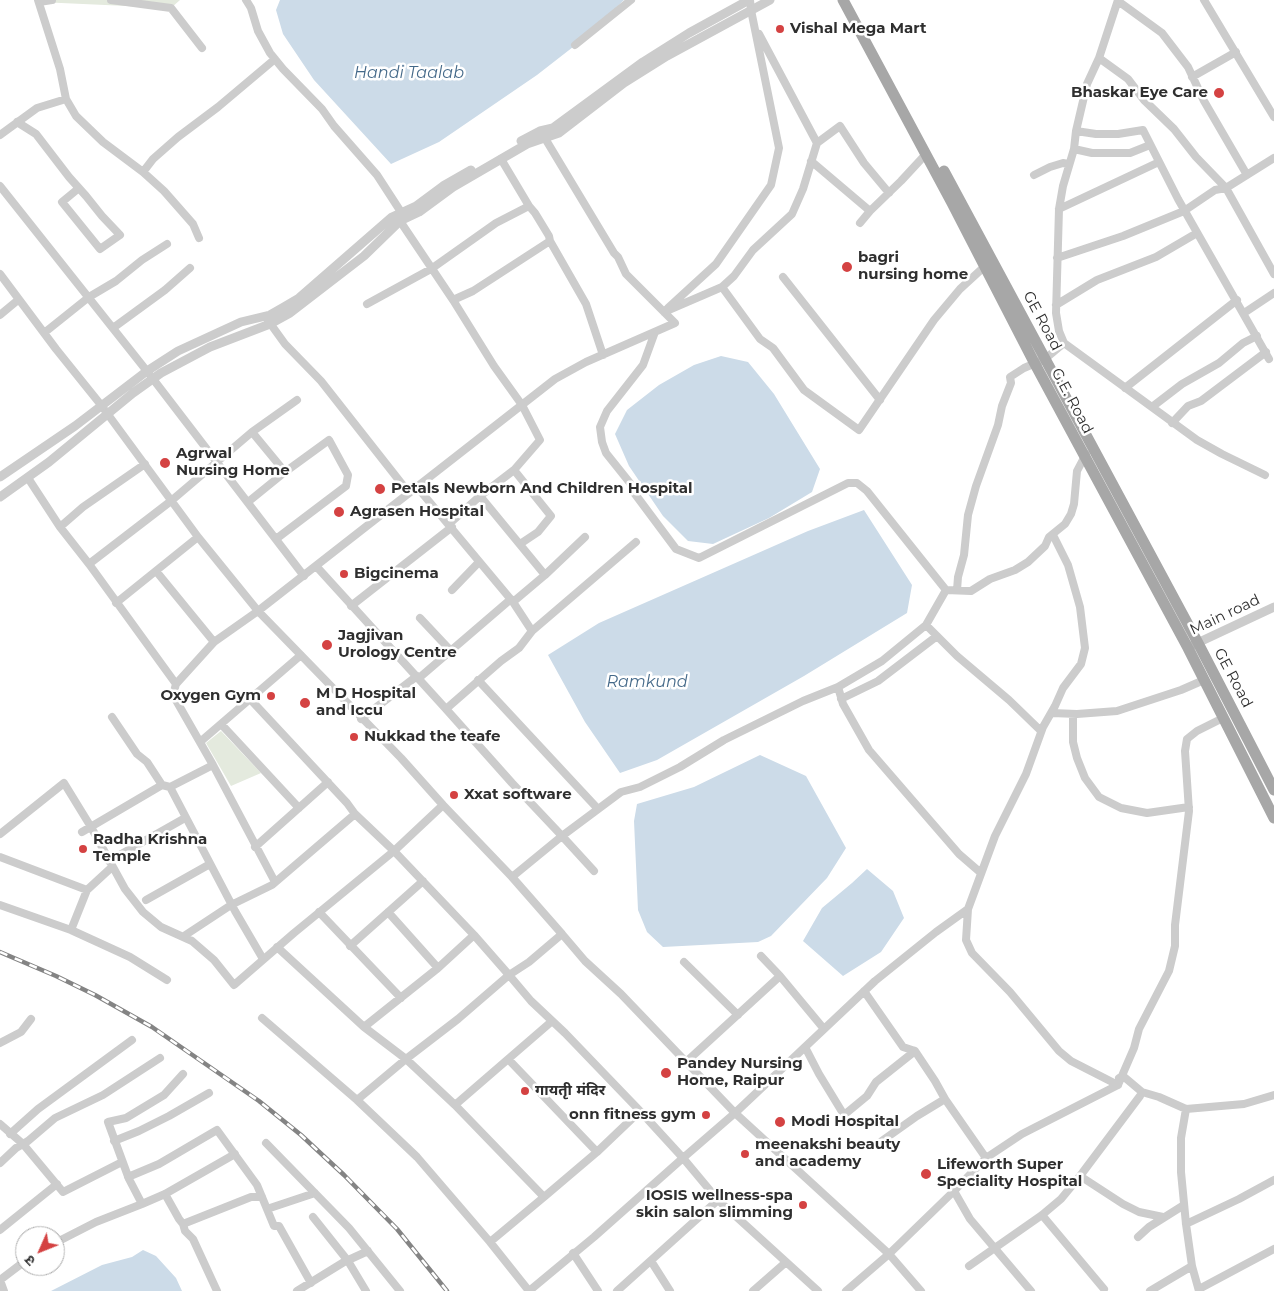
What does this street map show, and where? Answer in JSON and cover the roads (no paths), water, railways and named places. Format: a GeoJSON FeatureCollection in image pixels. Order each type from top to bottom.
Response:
{"type":"FeatureCollection","features":[{"type":"Feature","properties":{"kind":"main road","name":"G.E. Road"},"geometry":{"type":"LineString","coordinates":[[843,0],[984,266],[1040,362]]}},
{"type":"Feature","properties":{"kind":"main road","name":"GE Road"},"geometry":{"type":"LineString","coordinates":[[852,0],[1040,362],[1193,646],[1274,790]]}},
{"type":"Feature","properties":{"kind":"main road"},"geometry":{"type":"LineString","coordinates":[[1193,646],[1204,680],[1274,818]]}},
{"type":"Feature","properties":{"kind":"street"},"geometry":{"type":"LineString","coordinates":[[52,0],[39,1],[60,68],[66,99],[76,116],[96,136],[143,172],[182,210],[193,224],[199,238]]}},
{"type":"Feature","properties":{"kind":"street"},"geometry":{"type":"LineString","coordinates":[[111,0],[171,8],[202,48]]}},
{"type":"Feature","properties":{"kind":"street"},"geometry":{"type":"LineString","coordinates":[[246,0],[251,8],[258,31],[275,59],[322,109],[376,175],[431,269],[453,300],[494,366],[522,405],[540,440],[514,470],[480,496],[450,526],[351,606]]}},
{"type":"Feature","properties":{"kind":"street"},"geometry":{"type":"LineString","coordinates":[[575,45],[631,0]]}},
{"type":"Feature","properties":{"kind":"street"},"geometry":{"type":"LineString","coordinates":[[401,216],[419,212],[453,187],[553,128],[643,62],[688,32],[750,0],[779,148],[771,185],[716,264],[664,312]]}},
{"type":"Feature","properties":{"kind":"street"},"geometry":{"type":"LineString","coordinates":[[0,478],[75,426],[101,405],[150,374],[268,320],[290,313],[364,256],[401,216],[443,186],[513,145],[542,134],[559,133],[624,83],[667,56],[770,0]]}},
{"type":"Feature","properties":{"kind":"street"},"geometry":{"type":"LineString","coordinates":[[1204,0],[1274,117]]}},
{"type":"Feature","properties":{"kind":"street"},"geometry":{"type":"LineString","coordinates":[[1247,175],[1204,101],[1188,67],[1162,33],[1118,1],[1099,58],[1087,84],[1059,209],[1056,305],[1059,331],[1064,343],[1172,423],[1222,454],[1265,475]]}},
{"type":"Feature","properties":{"kind":"street"},"geometry":{"type":"LineString","coordinates":[[754,25],[817,142]]}},
{"type":"Feature","properties":{"kind":"street"},"geometry":{"type":"LineString","coordinates":[[1192,77],[1236,52]]}},
{"type":"Feature","properties":{"kind":"street"},"geometry":{"type":"LineString","coordinates":[[1099,58],[1128,80],[1144,100],[1174,128],[1196,157],[1226,188],[1274,274]]}},
{"type":"Feature","properties":{"kind":"street"},"geometry":{"type":"LineString","coordinates":[[143,172],[153,159],[275,59]]}},
{"type":"Feature","properties":{"kind":"street"},"geometry":{"type":"LineString","coordinates":[[0,135],[38,108],[66,99]]}},
{"type":"Feature","properties":{"kind":"street"},"geometry":{"type":"LineString","coordinates":[[17,122],[36,134],[120,235],[100,249],[62,202],[79,188]]}},
{"type":"Feature","properties":{"kind":"street"},"geometry":{"type":"LineString","coordinates":[[664,312],[722,287],[734,276],[753,250],[792,214],[803,189],[817,142],[840,126],[864,163],[889,193]]}},
{"type":"Feature","properties":{"kind":"street"},"geometry":{"type":"LineString","coordinates":[[1076,131],[1096,134],[1118,134],[1142,130],[1184,211],[1237,300],[1267,356],[1200,401],[1188,406],[1172,423]]}},
{"type":"Feature","properties":{"kind":"street"},"geometry":{"type":"LineString","coordinates":[[275,882],[213,765],[173,695],[176,684],[214,642],[304,576],[555,379],[675,323],[626,274],[542,134]]}},
{"type":"Feature","properties":{"kind":"street"},"geometry":{"type":"LineString","coordinates":[[1074,148],[1092,153],[1130,153],[1150,146]]}},
{"type":"Feature","properties":{"kind":"street"},"geometry":{"type":"LineString","coordinates":[[860,223],[926,154]]}},
{"type":"Feature","properties":{"kind":"street"},"geometry":{"type":"LineString","coordinates":[[1057,258],[1123,236],[1184,211],[1215,190],[1226,188],[1274,158]]}},
{"type":"Feature","properties":{"kind":"street"},"geometry":{"type":"LineString","coordinates":[[501,159],[549,236],[550,241],[586,304],[603,355]]}},
{"type":"Feature","properties":{"kind":"street"},"geometry":{"type":"LineString","coordinates":[[811,161],[870,211]]}},
{"type":"Feature","properties":{"kind":"street"},"geometry":{"type":"LineString","coordinates":[[1059,209],[1159,162]]}},
{"type":"Feature","properties":{"kind":"street"},"geometry":{"type":"LineString","coordinates":[[1034,175],[1063,163],[1068,164]]}},
{"type":"Feature","properties":{"kind":"street"},"geometry":{"type":"LineString","coordinates":[[0,186],[150,374],[304,576]]}},
{"type":"Feature","properties":{"kind":"street"},"geometry":{"type":"LineString","coordinates":[[368,304],[431,269],[496,223],[529,206]]}},
{"type":"Feature","properties":{"kind":"street"},"geometry":{"type":"LineString","coordinates":[[1056,305],[1097,280],[1156,257],[1197,233]]}},
{"type":"Feature","properties":{"kind":"street"},"geometry":{"type":"LineString","coordinates":[[453,300],[473,291],[550,241]]}},
{"type":"Feature","properties":{"kind":"street"},"geometry":{"type":"LineString","coordinates":[[44,333],[89,297],[116,281],[142,260],[167,244]]}},
{"type":"Feature","properties":{"kind":"street"},"geometry":{"type":"LineString","coordinates":[[722,287],[760,339],[773,348],[804,390],[859,430],[934,320],[960,289],[984,266]]}},
{"type":"Feature","properties":{"kind":"street"},"geometry":{"type":"LineString","coordinates":[[113,328],[165,290],[190,268]]}},
{"type":"Feature","properties":{"kind":"street"},"geometry":{"type":"LineString","coordinates":[[0,274],[18,300],[101,405],[198,537],[258,611],[401,758],[512,877],[585,961],[621,994],[735,1114],[889,1254],[921,1291]]}},
{"type":"Feature","properties":{"kind":"street"},"geometry":{"type":"LineString","coordinates":[[783,277],[880,400]]}},
{"type":"Feature","properties":{"kind":"street"},"geometry":{"type":"LineString","coordinates":[[1244,313],[1274,293]]}},
{"type":"Feature","properties":{"kind":"street"},"geometry":{"type":"LineString","coordinates":[[0,315],[18,300]]}},
{"type":"Feature","properties":{"kind":"street"},"geometry":{"type":"LineString","coordinates":[[1125,388],[1237,300]]}},
{"type":"Feature","properties":{"kind":"street"},"geometry":{"type":"LineString","coordinates":[[268,320],[285,344],[321,381],[409,493]]}},
{"type":"Feature","properties":{"kind":"street"},"geometry":{"type":"LineString","coordinates":[[655,332],[643,365],[607,411],[600,427],[602,442],[606,452],[676,549],[699,558],[848,483],[857,483],[867,491],[946,590]]}},
{"type":"Feature","properties":{"kind":"street"},"geometry":{"type":"LineString","coordinates":[[1152,407],[1182,384],[1219,363],[1243,343],[1257,336]]}},
{"type":"Feature","properties":{"kind":"street"},"geometry":{"type":"LineString","coordinates":[[957,590],[958,577],[964,555],[968,515],[978,478],[998,425],[1002,406],[1011,383],[1010,377],[1024,368],[1040,362],[1064,343]]}},
{"type":"Feature","properties":{"kind":"street"},"geometry":{"type":"LineString","coordinates":[[0,497],[28,478],[108,415],[150,374]]}},
{"type":"Feature","properties":{"kind":"street"},"geometry":{"type":"LineString","coordinates":[[89,564],[171,501],[252,432],[297,400]]}},
{"type":"Feature","properties":{"kind":"street"},"geometry":{"type":"LineString","coordinates":[[252,432],[285,472]]}},
{"type":"Feature","properties":{"kind":"street"},"geometry":{"type":"LineString","coordinates":[[248,502],[329,440],[348,476],[346,486],[276,539]]}},
{"type":"Feature","properties":{"kind":"street"},"geometry":{"type":"LineString","coordinates":[[946,590],[972,590],[1000,575],[1015,570],[1037,554],[1049,537],[1065,524],[1071,514],[1074,504],[1077,471],[1088,451]]}},
{"type":"Feature","properties":{"kind":"street"},"geometry":{"type":"LineString","coordinates":[[60,527],[83,507],[145,464]]}},
{"type":"Feature","properties":{"kind":"street"},"geometry":{"type":"LineString","coordinates":[[514,470],[551,516],[538,532],[520,544]]}},
{"type":"Feature","properties":{"kind":"street"},"geometry":{"type":"LineString","coordinates":[[28,478],[60,527],[176,684]]}},
{"type":"Feature","properties":{"kind":"street"},"geometry":{"type":"LineString","coordinates":[[418,487],[512,600],[532,632]]}},
{"type":"Feature","properties":{"kind":"street"},"geometry":{"type":"LineString","coordinates":[[480,496],[544,575]]}},
{"type":"Feature","properties":{"kind":"street"},"geometry":{"type":"LineString","coordinates":[[1053,535],[1068,565],[1080,607],[1086,648],[1082,664],[1063,688],[1052,713],[1041,731],[1026,774],[995,836],[968,909],[966,940],[972,953],[1010,992],[1059,1051],[1071,1061],[1118,1085]]}},
{"type":"Feature","properties":{"kind":"street"},"geometry":{"type":"LineString","coordinates":[[116,603],[198,537]]}},
{"type":"Feature","properties":{"kind":"street"},"geometry":{"type":"LineString","coordinates":[[361,718],[418,677],[544,575],[585,537]]}},
{"type":"Feature","properties":{"kind":"street"},"geometry":{"type":"LineString","coordinates":[[446,709],[478,680],[519,648],[532,632],[636,542]]}},
{"type":"Feature","properties":{"kind":"street"},"geometry":{"type":"LineString","coordinates":[[452,590],[479,562]]}},
{"type":"Feature","properties":{"kind":"street"},"geometry":{"type":"LineString","coordinates":[[316,566],[594,871]]}},
{"type":"Feature","properties":{"kind":"street"},"geometry":{"type":"LineString","coordinates":[[156,571],[214,642]]}},
{"type":"Feature","properties":{"kind":"street"},"geometry":{"type":"LineString","coordinates":[[512,877],[562,836],[621,792],[640,787],[680,767],[724,740],[803,701],[838,687],[882,661],[926,625],[946,590]]}},
{"type":"Feature","properties":{"kind":"street","name":"Main road"},"geometry":{"type":"LineString","coordinates":[[1193,646],[1274,607]]}},
{"type":"Feature","properties":{"kind":"street"},"geometry":{"type":"LineString","coordinates":[[420,618],[450,651]]}},
{"type":"Feature","properties":{"kind":"street"},"geometry":{"type":"LineString","coordinates":[[926,625],[1041,731]]}},
{"type":"Feature","properties":{"kind":"street"},"geometry":{"type":"LineString","coordinates":[[841,699],[878,681],[937,636]]}},
{"type":"Feature","properties":{"kind":"street"},"geometry":{"type":"LineString","coordinates":[[200,742],[301,655]]}},
{"type":"Feature","properties":{"kind":"street"},"geometry":{"type":"LineString","coordinates":[[478,680],[598,808]]}},
{"type":"Feature","properties":{"kind":"street"},"geometry":{"type":"LineString","coordinates":[[1052,713],[1073,714],[1118,711],[1204,680]]}},
{"type":"Feature","properties":{"kind":"street"},"geometry":{"type":"LineString","coordinates":[[838,687],[841,699],[870,750],[883,767],[959,854],[982,873]]}},
{"type":"Feature","properties":{"kind":"street"},"geometry":{"type":"LineString","coordinates":[[250,699],[328,782],[355,814],[394,851],[474,935],[531,1001],[640,1111],[718,1200],[818,1291]]}},
{"type":"Feature","properties":{"kind":"street"},"geometry":{"type":"LineString","coordinates":[[1073,714],[1073,742],[1077,758],[1085,778],[1099,798],[1121,808],[1147,813],[1189,807]]}},
{"type":"Feature","properties":{"kind":"street"},"geometry":{"type":"LineString","coordinates":[[112,717],[137,754],[147,762],[166,786],[186,818],[231,905],[263,960]]}},
{"type":"Feature","properties":{"kind":"street"},"geometry":{"type":"LineString","coordinates":[[846,1291],[889,1254],[986,1158],[1022,1134],[1118,1085],[1134,1048],[1139,1029],[1169,970],[1175,946],[1175,925],[1189,807],[1185,751],[1187,739],[1197,730],[1223,718]]}},
{"type":"Feature","properties":{"kind":"street"},"geometry":{"type":"LineString","coordinates":[[221,724],[300,808]]}},
{"type":"Feature","properties":{"kind":"street"},"geometry":{"type":"LineString","coordinates":[[82,832],[166,786],[213,765]]}},
{"type":"Feature","properties":{"kind":"street"},"geometry":{"type":"LineString","coordinates":[[255,847],[328,782]]}},
{"type":"Feature","properties":{"kind":"street"},"geometry":{"type":"LineString","coordinates":[[0,834],[64,783],[125,889],[143,912],[161,927],[192,941],[214,960],[234,985],[394,851],[442,804]]}},
{"type":"Feature","properties":{"kind":"street"},"geometry":{"type":"LineString","coordinates":[[184,936],[231,905],[275,882],[355,814]]}},
{"type":"Feature","properties":{"kind":"street"},"geometry":{"type":"LineString","coordinates":[[71,930],[87,890],[110,864],[186,818]]}},
{"type":"Feature","properties":{"kind":"street"},"geometry":{"type":"LineString","coordinates":[[0,857],[87,890]]}},
{"type":"Feature","properties":{"kind":"street"},"geometry":{"type":"LineString","coordinates":[[146,900],[210,864]]}},
{"type":"Feature","properties":{"kind":"street"},"geometry":{"type":"LineString","coordinates":[[350,946],[422,881]]}},
{"type":"Feature","properties":{"kind":"street"},"geometry":{"type":"LineString","coordinates":[[0,905],[71,930],[130,957],[166,980]]}},
{"type":"Feature","properties":{"kind":"street"},"geometry":{"type":"LineString","coordinates":[[262,1018],[357,1100],[417,1157],[490,1242],[529,1291],[735,1114],[864,992],[936,932],[968,909]]}},
{"type":"Feature","properties":{"kind":"street"},"geometry":{"type":"LineString","coordinates":[[319,912],[401,998]]}},
{"type":"Feature","properties":{"kind":"street"},"geometry":{"type":"LineString","coordinates":[[388,912],[438,968]]}},
{"type":"Feature","properties":{"kind":"street"},"geometry":{"type":"LineString","coordinates":[[357,1100],[562,934]]}},
{"type":"Feature","properties":{"kind":"street"},"geometry":{"type":"LineString","coordinates":[[364,1026],[438,968],[474,935]]}},
{"type":"Feature","properties":{"kind":"street"},"geometry":{"type":"LineString","coordinates":[[277,948],[364,1026],[406,1059],[455,1105],[544,1197]]}},
{"type":"Feature","properties":{"kind":"street"},"geometry":{"type":"LineString","coordinates":[[761,956],[824,1029]]}},
{"type":"Feature","properties":{"kind":"street"},"geometry":{"type":"LineString","coordinates":[[684,962],[738,1015]]}},
{"type":"Feature","properties":{"kind":"street"},"geometry":{"type":"LineString","coordinates":[[686,1062],[780,976]]}},
{"type":"Feature","properties":{"kind":"street"},"geometry":{"type":"LineString","coordinates":[[864,992],[903,1047],[915,1051],[935,1080],[945,1099],[986,1158]]}},
{"type":"Feature","properties":{"kind":"street"},"geometry":{"type":"LineString","coordinates":[[0,1043],[21,1032],[32,1018]]}},
{"type":"Feature","properties":{"kind":"street"},"geometry":{"type":"LineString","coordinates":[[455,1105],[552,1022]]}},
{"type":"Feature","properties":{"kind":"street"},"geometry":{"type":"LineString","coordinates":[[122,1162],[64,1192],[23,1144],[4,1129],[38,1109],[132,1040]]}},
{"type":"Feature","properties":{"kind":"street"},"geometry":{"type":"LineString","coordinates":[[805,1047],[844,1115],[867,1096],[876,1082],[915,1051]]}},
{"type":"Feature","properties":{"kind":"street"},"geometry":{"type":"LineString","coordinates":[[0,1163],[55,1118],[82,1107],[160,1058]]}},
{"type":"Feature","properties":{"kind":"street"},"geometry":{"type":"LineString","coordinates":[[509,1060],[597,1152]]}},
{"type":"Feature","properties":{"kind":"street"},"geometry":{"type":"LineString","coordinates":[[142,1204],[128,1177],[108,1122],[126,1118],[164,1095],[183,1074]]}},
{"type":"Feature","properties":{"kind":"street"},"geometry":{"type":"LineString","coordinates":[[1110,1081],[1122,1076]]}},
{"type":"Feature","properties":{"kind":"street"},"geometry":{"type":"LineString","coordinates":[[1122,1076],[1142,1092],[1159,1096],[1186,1109],[1244,1104],[1274,1095]]}},
{"type":"Feature","properties":{"kind":"street"},"geometry":{"type":"LineString","coordinates":[[114,1141],[169,1116],[209,1093]]}},
{"type":"Feature","properties":{"kind":"street"},"geometry":{"type":"LineString","coordinates":[[969,1266],[1042,1215],[1060,1199],[1080,1176],[1140,1096]]}},
{"type":"Feature","properties":{"kind":"street"},"geometry":{"type":"LineString","coordinates":[[879,1143],[945,1099]]}},
{"type":"Feature","properties":{"kind":"street"},"geometry":{"type":"LineString","coordinates":[[1186,1109],[1181,1138],[1181,1172],[1192,1266],[1199,1290],[1274,1249]]}},
{"type":"Feature","properties":{"kind":"street"},"geometry":{"type":"LineString","coordinates":[[490,1242],[597,1152],[640,1111]]}},
{"type":"Feature","properties":{"kind":"street"},"geometry":{"type":"LineString","coordinates":[[128,1177],[159,1164],[217,1130],[257,1185],[274,1226],[279,1226],[311,1283]]}},
{"type":"Feature","properties":{"kind":"street"},"geometry":{"type":"LineString","coordinates":[[266,1143],[349,1228],[400,1291]]}},
{"type":"Feature","properties":{"kind":"street"},"geometry":{"type":"LineString","coordinates":[[65,1238],[96,1222],[165,1194],[235,1154]]}},
{"type":"Feature","properties":{"kind":"street"},"geometry":{"type":"LineString","coordinates":[[1080,1176],[1123,1204],[1139,1212],[1163,1217]]}},
{"type":"Feature","properties":{"kind":"street"},"geometry":{"type":"LineString","coordinates":[[1186,1224],[1274,1180]]}},
{"type":"Feature","properties":{"kind":"street"},"geometry":{"type":"LineString","coordinates":[[0,1230],[57,1184]]}},
{"type":"Feature","properties":{"kind":"street"},"geometry":{"type":"LineString","coordinates":[[954,1191],[970,1219],[1030,1291]]}},
{"type":"Feature","properties":{"kind":"street"},"geometry":{"type":"LineString","coordinates":[[267,1209],[315,1193]]}},
{"type":"Feature","properties":{"kind":"street"},"geometry":{"type":"LineString","coordinates":[[165,1194],[183,1224],[185,1231],[193,1239],[216,1291]]}},
{"type":"Feature","properties":{"kind":"street"},"geometry":{"type":"LineString","coordinates":[[183,1224],[251,1197],[262,1197]]}},
{"type":"Feature","properties":{"kind":"street"},"geometry":{"type":"LineString","coordinates":[[617,1291],[718,1200]]}},
{"type":"Feature","properties":{"kind":"street"},"geometry":{"type":"LineString","coordinates":[[1138,1237],[1149,1226],[1184,1205]]}},
{"type":"Feature","properties":{"kind":"street"},"geometry":{"type":"LineString","coordinates":[[1042,1215],[1104,1288]]}},
{"type":"Feature","properties":{"kind":"street"},"geometry":{"type":"LineString","coordinates":[[313,1217],[348,1262],[366,1291]]}},
{"type":"Feature","properties":{"kind":"street"},"geometry":{"type":"LineString","coordinates":[[301,1290],[368,1250]]}},
{"type":"Feature","properties":{"kind":"street"},"geometry":{"type":"LineString","coordinates":[[574,1253],[598,1291]]}},
{"type":"Feature","properties":{"kind":"street"},"geometry":{"type":"LineString","coordinates":[[651,1261],[670,1291]]}},
{"type":"Feature","properties":{"kind":"street"},"geometry":{"type":"LineString","coordinates":[[753,1291],[785,1262]]}},
{"type":"Feature","properties":{"kind":"street"},"geometry":{"type":"LineString","coordinates":[[1150,1291],[1192,1266]]}},
{"type":"Feature","properties":{"kind":"street"},"geometry":{"type":"LineString","coordinates":[[4,1291],[0,1280],[15,1269]]}},
{"type":"Feature","properties":{"kind":"water","name":"Handi Taalab"},"geometry":{"type":"Polygon","coordinates":[[[280,0],[624,0],[582,40],[537,75],[439,142],[391,164],[314,80],[283,34],[276,10],[280,0]]]}},
{"type":"Feature","properties":{"kind":"water"},"geometry":{"type":"Polygon","coordinates":[[[721,356],[748,362],[774,394],[820,469],[812,492],[769,518],[713,544],[688,541],[663,516],[629,466],[615,434],[627,410],[659,385],[694,365],[721,356]]]}},
{"type":"Feature","properties":{"kind":"water","name":"Ramkund"},"geometry":{"type":"Polygon","coordinates":[[[864,510],[912,585],[907,613],[804,676],[657,760],[620,773],[585,722],[548,655],[599,623],[808,531],[864,510]]]}},
{"type":"Feature","properties":{"kind":"water"},"geometry":{"type":"Polygon","coordinates":[[[760,755],[806,776],[846,848],[827,878],[771,936],[758,942],[663,947],[647,932],[638,910],[634,821],[637,804],[694,787],[760,755]]]}},
{"type":"Feature","properties":{"kind":"water"},"geometry":{"type":"Polygon","coordinates":[[[867,869],[893,891],[904,918],[881,952],[843,976],[803,941],[822,908],[867,869]]]}},
{"type":"Feature","properties":{"kind":"water"},"geometry":{"type":"Polygon","coordinates":[[[143,1250],[156,1256],[176,1278],[182,1291],[51,1291],[102,1265],[132,1257],[143,1250]]]}},
{"type":"Feature","properties":{"kind":"railway"},"geometry":{"type":"LineString","coordinates":[[0,952],[95,995],[152,1027],[259,1101],[301,1135],[344,1175],[397,1229],[447,1291]]}},
{"type":"Feature","properties":{"kind":"place","name":"Vishal Mega Mart"},"geometry":{"type":"Point","coordinates":[780,29]}},
{"type":"Feature","properties":{"kind":"place","name":"Bhaskar Eye Care"},"geometry":{"type":"Point","coordinates":[1219,93]}},
{"type":"Feature","properties":{"kind":"place","name":"bagri nursing home"},"geometry":{"type":"Point","coordinates":[847,267]}},
{"type":"Feature","properties":{"kind":"place","name":"Agrwal Nursing Home"},"geometry":{"type":"Point","coordinates":[165,463]}},
{"type":"Feature","properties":{"kind":"place","name":"Petals Newborn And Children Hospital"},"geometry":{"type":"Point","coordinates":[380,489]}},
{"type":"Feature","properties":{"kind":"place","name":"Agrasen Hospital"},"geometry":{"type":"Point","coordinates":[339,512]}},
{"type":"Feature","properties":{"kind":"place","name":"Bigcinema"},"geometry":{"type":"Point","coordinates":[344,574]}},
{"type":"Feature","properties":{"kind":"place","name":"Jagjivan Urology Centre"},"geometry":{"type":"Point","coordinates":[327,645]}},
{"type":"Feature","properties":{"kind":"place","name":"Oxygen Gym"},"geometry":{"type":"Point","coordinates":[271,696]}},
{"type":"Feature","properties":{"kind":"place","name":"M D Hospital and Iccu"},"geometry":{"type":"Point","coordinates":[305,703]}},
{"type":"Feature","properties":{"kind":"place","name":"Nukkad the teafe"},"geometry":{"type":"Point","coordinates":[354,737]}},
{"type":"Feature","properties":{"kind":"place","name":"Xxat software"},"geometry":{"type":"Point","coordinates":[454,795]}},
{"type":"Feature","properties":{"kind":"place","name":"Radha Krishna Temple"},"geometry":{"type":"Point","coordinates":[83,849]}},
{"type":"Feature","properties":{"kind":"place","name":"Pandey Nursing Home, Raipur"},"geometry":{"type":"Point","coordinates":[666,1073]}},
{"type":"Feature","properties":{"kind":"place","name":"गायतृी मंदिर"},"geometry":{"type":"Point","coordinates":[525,1091]}},
{"type":"Feature","properties":{"kind":"place","name":"onn fitness gym"},"geometry":{"type":"Point","coordinates":[706,1115]}},
{"type":"Feature","properties":{"kind":"place","name":"Modi Hospital"},"geometry":{"type":"Point","coordinates":[780,1122]}},
{"type":"Feature","properties":{"kind":"place","name":"meenakshi beauty and academy"},"geometry":{"type":"Point","coordinates":[745,1154]}},
{"type":"Feature","properties":{"kind":"place","name":"Lifeworth Super Speciality Hospital"},"geometry":{"type":"Point","coordinates":[926,1174]}},
{"type":"Feature","properties":{"kind":"place","name":"IOSIS wellness-spa skin salon slimming"},"geometry":{"type":"Point","coordinates":[803,1205]}}]}
